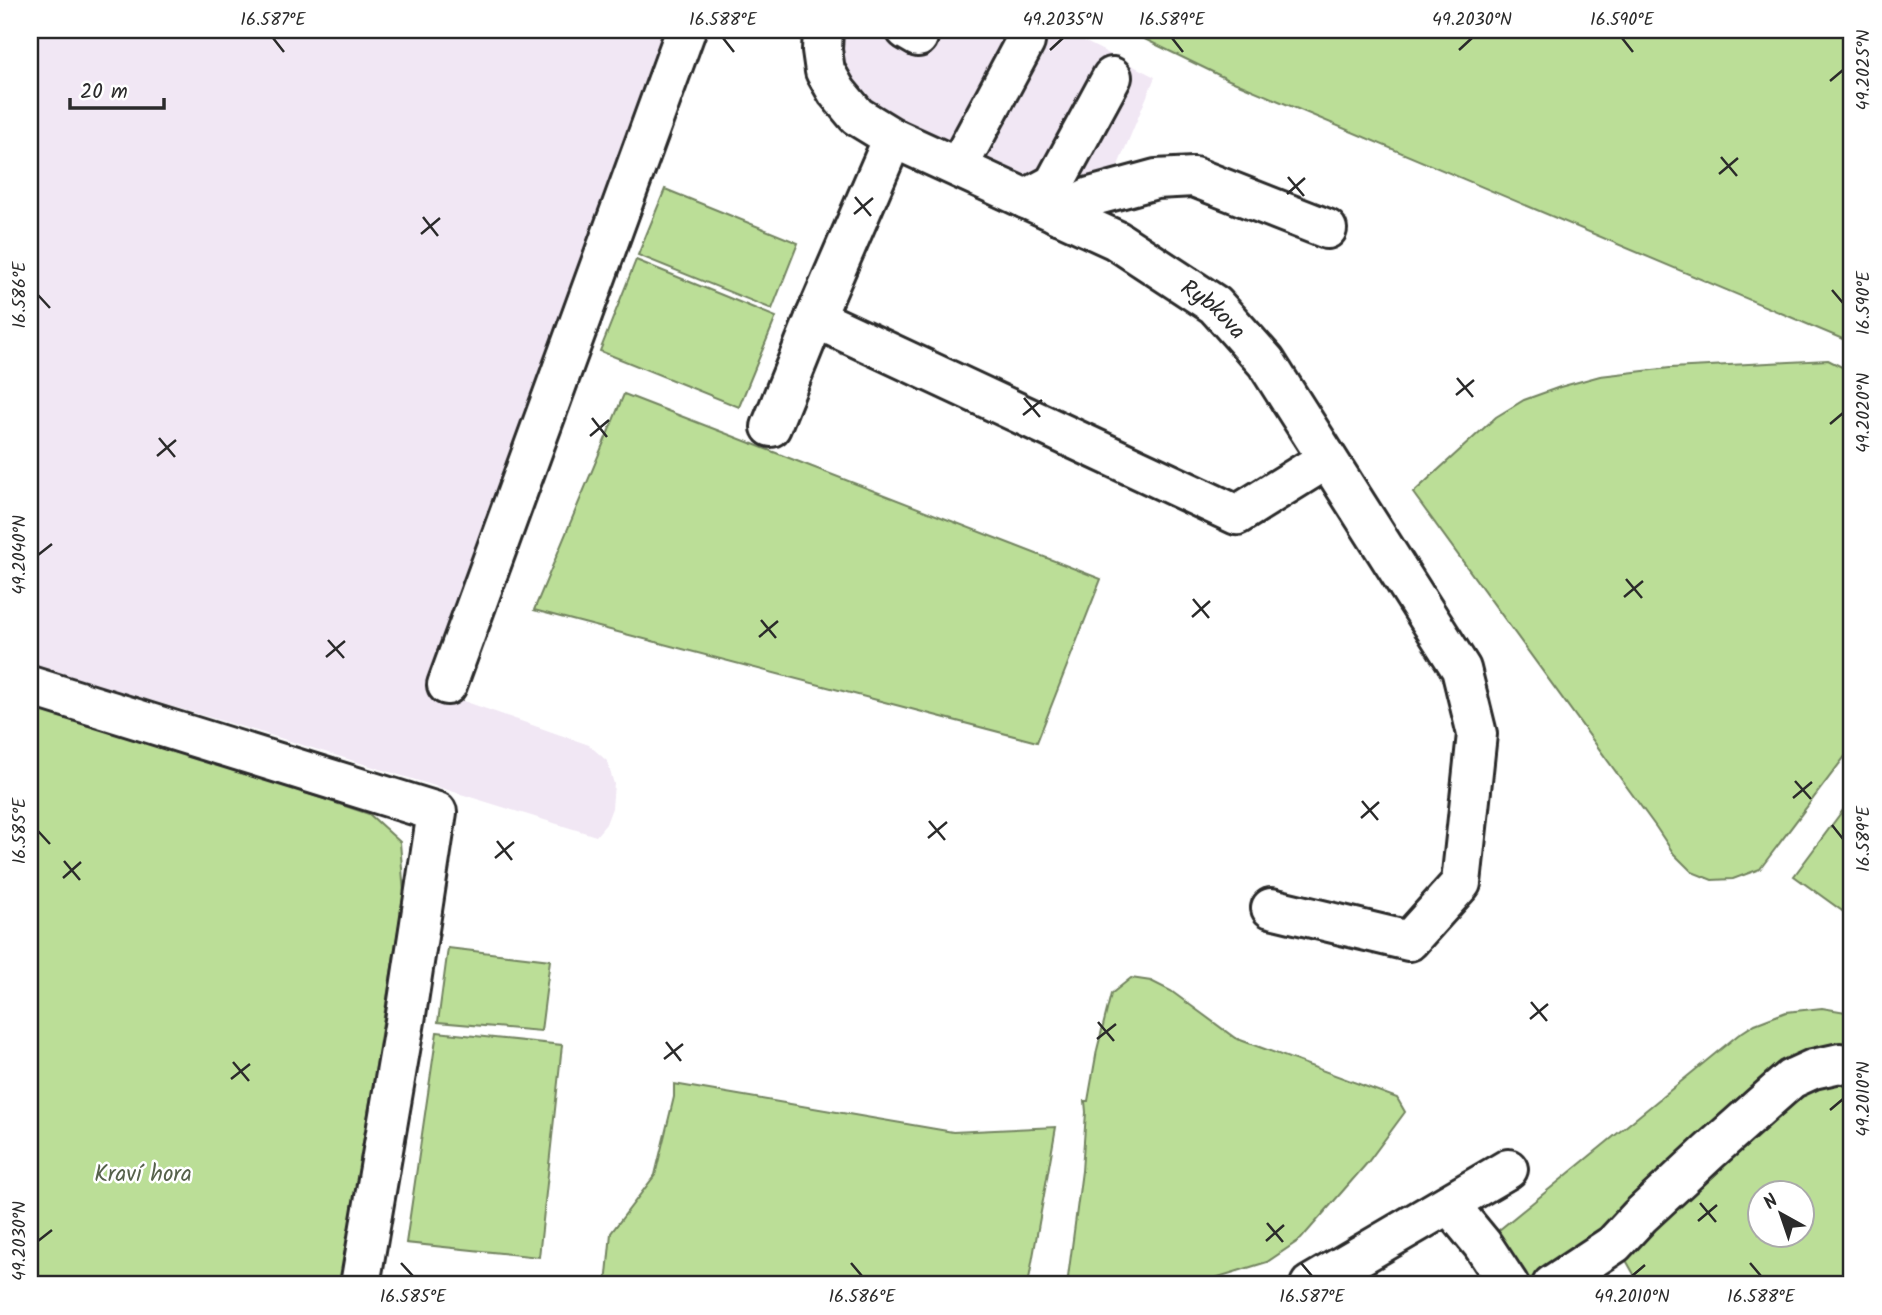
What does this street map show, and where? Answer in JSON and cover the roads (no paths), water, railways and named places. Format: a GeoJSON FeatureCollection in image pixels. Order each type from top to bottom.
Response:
{"type":"FeatureCollection","features":[{"type":"Feature","properties":{"kind":"street"},"geometry":{"type":"LineString","coordinates":[[447,685],[687,30]]}},
{"type":"Feature","properties":{"kind":"street","name":"Rybkova"},"geometry":{"type":"LineString","coordinates":[[823,30],[825,71],[837,92],[858,116],[893,138],[1116,240],[1215,305],[1266,362],[1461,669],[1477,734],[1461,883],[1409,941],[1270,908]]}},
{"type":"Feature","properties":{"kind":"street"},"geometry":{"type":"LineString","coordinates":[[958,167],[1024,42]]}},
{"type":"Feature","properties":{"kind":"street"},"geometry":{"type":"LineString","coordinates":[[1042,206],[1112,78]]}},
{"type":"Feature","properties":{"kind":"street"},"geometry":{"type":"LineString","coordinates":[[771,427],[893,138]]}},
{"type":"Feature","properties":{"kind":"street"},"geometry":{"type":"LineString","coordinates":[[1042,206],[1090,197],[1156,178],[1194,177],[1327,229]]}},
{"type":"Feature","properties":{"kind":"street"},"geometry":{"type":"LineString","coordinates":[[815,318],[1237,514],[1327,459]]}},
{"type":"Feature","properties":{"kind":"street"},"geometry":{"type":"LineString","coordinates":[[30,686],[437,812],[360,1285]]}},
{"type":"Feature","properties":{"kind":"street"},"geometry":{"type":"LineString","coordinates":[[1552,1285],[1614,1244],[1710,1150],[1791,1079],[1813,1069],[1840,1063],[1852,1066]]}},
{"type":"Feature","properties":{"kind":"street"},"geometry":{"type":"LineString","coordinates":[[1310,1285],[1508,1169]]}},
{"type":"Feature","properties":{"kind":"street"},"geometry":{"type":"LineString","coordinates":[[1449,1204],[1482,1244],[1510,1285]]}},
{"type":"Feature","properties":{"kind":"park label","name":"Kraví hora"},"geometry":{"type":"Point","coordinates":[143,1173]}}]}
